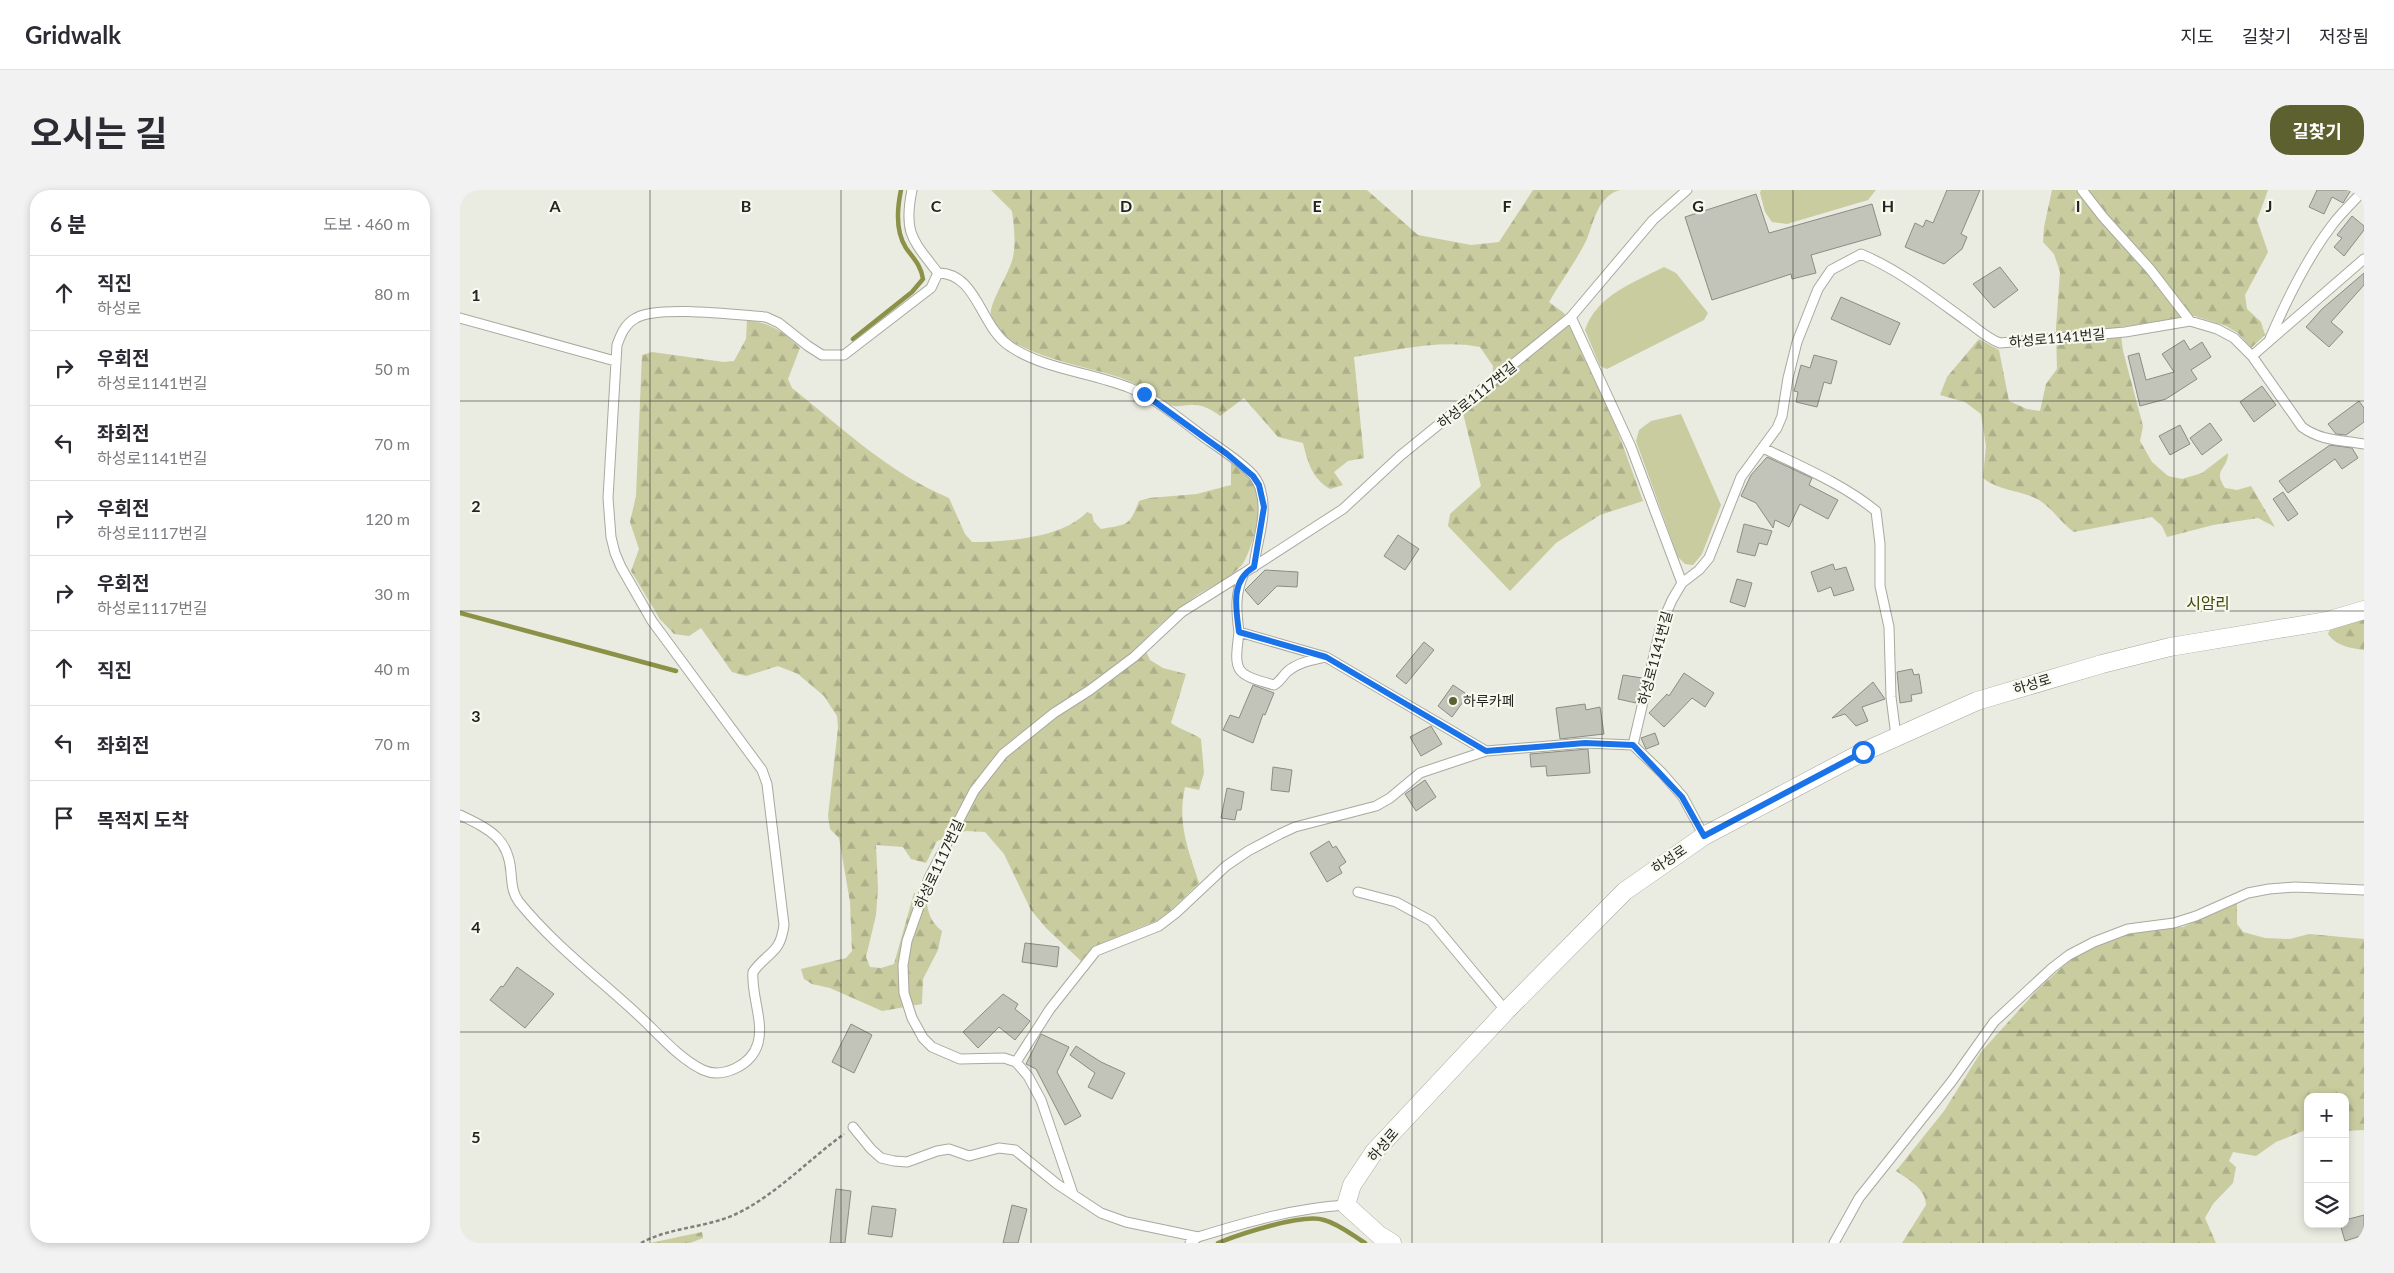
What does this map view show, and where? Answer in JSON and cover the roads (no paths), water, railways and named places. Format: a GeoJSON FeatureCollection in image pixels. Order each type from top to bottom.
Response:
{"type":"FeatureCollection","features":[{"type":"Feature","properties":{"kind":"street","name":"하성로"},"geometry":{"type":"LineString","coordinates":[[1346,1205],[1352,1185],[1374,1152],[1506,1011],[1625,891],[1704,836],[1811,778],[1896,736],[1977,701],[2102,664],[2170,647],[2327,622],[2364,610]]}},
{"type":"Feature","properties":{"kind":"street"},"geometry":{"type":"LineString","coordinates":[[1346,1205],[1379,1235],[1392,1243]]}},
{"type":"Feature","properties":{"kind":"lane"},"geometry":{"type":"LineString","coordinates":[[912,190],[908,226],[912,239],[938,273]]}},
{"type":"Feature","properties":{"kind":"lane","name":"하성로1117번길"},"geometry":{"type":"LineString","coordinates":[[1016,1062],[1004,1058],[960,1060],[947,1056],[932,1047],[923,1038],[912,1018],[904,992],[903,965],[907,941],[929,878],[974,791],[1004,754],[1054,713],[1090,690],[1134,656],[1182,612],[1344,510],[1389,465],[1571,317],[1653,220],[1687,190]]}},
{"type":"Feature","properties":{"kind":"lane"},"geometry":{"type":"LineString","coordinates":[[2082,190],[2103,217],[2150,269],[2190,321]]}},
{"type":"Feature","properties":{"kind":"lane"},"geometry":{"type":"LineString","coordinates":[[2269,341],[2289,296],[2317,245],[2364,190]]}},
{"type":"Feature","properties":{"kind":"lane","name":"하성로1141번길"},"geometry":{"type":"LineString","coordinates":[[1633,745],[1661,626],[1672,600],[1682,583],[1699,570],[1709,558],[1741,476],[1763,448],[1782,416],[1788,378],[1798,342],[1818,289],[1831,270],[1862,254],[1881,262],[1971,324],[1988,338],[2000,343],[2125,332],[2190,321],[2217,329],[2234,338],[2252,356],[2302,427],[2312,435],[2324,440],[2364,444]]}},
{"type":"Feature","properties":{"kind":"lane"},"geometry":{"type":"LineString","coordinates":[[2252,356],[2364,258]]}},
{"type":"Feature","properties":{"kind":"lane"},"geometry":{"type":"LineString","coordinates":[[460,815],[497,836],[505,846],[510,861],[513,890],[518,900],[566,949],[677,1051],[703,1070],[716,1074],[727,1072],[751,1057],[758,1044],[759,1033],[753,972],[759,964],[777,950],[782,938],[784,925],[767,784],[762,770],[652,621],[615,553],[610,537],[608,498],[616,387],[615,361],[619,340],[625,326],[642,316],[664,312],[766,317],[779,323],[822,355],[844,355],[931,288],[938,273]]}},
{"type":"Feature","properties":{"kind":"lane"},"geometry":{"type":"LineString","coordinates":[[938,273],[945,273],[961,280],[970,290],[988,324],[998,337],[1010,346],[1031,358],[1128,387],[1144,394],[1227,454],[1253,476],[1259,485],[1264,507],[1254,567]]}},
{"type":"Feature","properties":{"kind":"lane"},"geometry":{"type":"LineString","coordinates":[[1571,317],[1631,447],[1682,583]]}},
{"type":"Feature","properties":{"kind":"lane"},"geometry":{"type":"LineString","coordinates":[[460,318],[615,361]]}},
{"type":"Feature","properties":{"kind":"lane"},"geometry":{"type":"LineString","coordinates":[[1763,448],[1813,472],[1862,500],[1876,511],[1880,544],[1880,586],[1889,627],[1891,697],[1896,736]]}},
{"type":"Feature","properties":{"kind":"lane"},"geometry":{"type":"LineString","coordinates":[[1244,573],[1238,587],[1236,603],[1239,632],[1236,658],[1237,667],[1244,675],[1274,685],[1287,672],[1300,664],[1326,657]]}},
{"type":"Feature","properties":{"kind":"lane"},"geometry":{"type":"LineString","coordinates":[[1239,632],[1326,657],[1486,751]]}},
{"type":"Feature","properties":{"kind":"lane"},"geometry":{"type":"LineString","coordinates":[[1073,1194],[1044,1106],[1028,1076],[1016,1062],[1050,1009],[1096,951],[1159,926],[1176,913],[1226,866],[1248,851],[1295,827],[1376,806],[1390,798],[1420,774],[1486,751],[1585,743],[1633,745],[1682,797],[1704,836]]}},
{"type":"Feature","properties":{"kind":"lane"},"geometry":{"type":"LineString","coordinates":[[1834,1243],[1859,1198],[1952,1081],[1994,1022],[2052,968],[2069,955],[2094,942],[2128,929],[2174,923],[2262,890],[2295,887],[2364,890]]}},
{"type":"Feature","properties":{"kind":"lane"},"geometry":{"type":"LineString","coordinates":[[1358,892],[1396,902],[1431,921],[1506,1011]]}},
{"type":"Feature","properties":{"kind":"lane"},"geometry":{"type":"LineString","coordinates":[[853,1128],[881,1158],[894,1161],[907,1162],[949,1149],[969,1156],[999,1148],[1015,1150],[1057,1184],[1101,1213],[1126,1222],[1198,1237]]}},
{"type":"Feature","properties":{"kind":"lane"},"geometry":{"type":"LineString","coordinates":[[1190,1243],[1198,1237],[1290,1212],[1315,1207],[1346,1205]]}},
{"type":"Feature","properties":{"kind":"waterway"},"geometry":{"type":"LineString","coordinates":[[853,339],[912,292],[923,279],[919,266],[906,248],[900,234],[898,212],[901,190]]}},
{"type":"Feature","properties":{"kind":"waterway"},"geometry":{"type":"LineString","coordinates":[[460,613],[676,671]]}},
{"type":"Feature","properties":{"kind":"waterway"},"geometry":{"type":"LineString","coordinates":[[1218,1243],[1271,1226],[1302,1219],[1324,1220],[1335,1224],[1365,1243]]}},
{"type":"Feature","properties":{"kind":"place","name":"하루카페"},"geometry":{"type":"Point","coordinates":[1453,701]}},
{"type":"Feature","properties":{"kind":"district","name":"시암리"},"geometry":{"type":"Point","coordinates":[2208,603]}}]}
